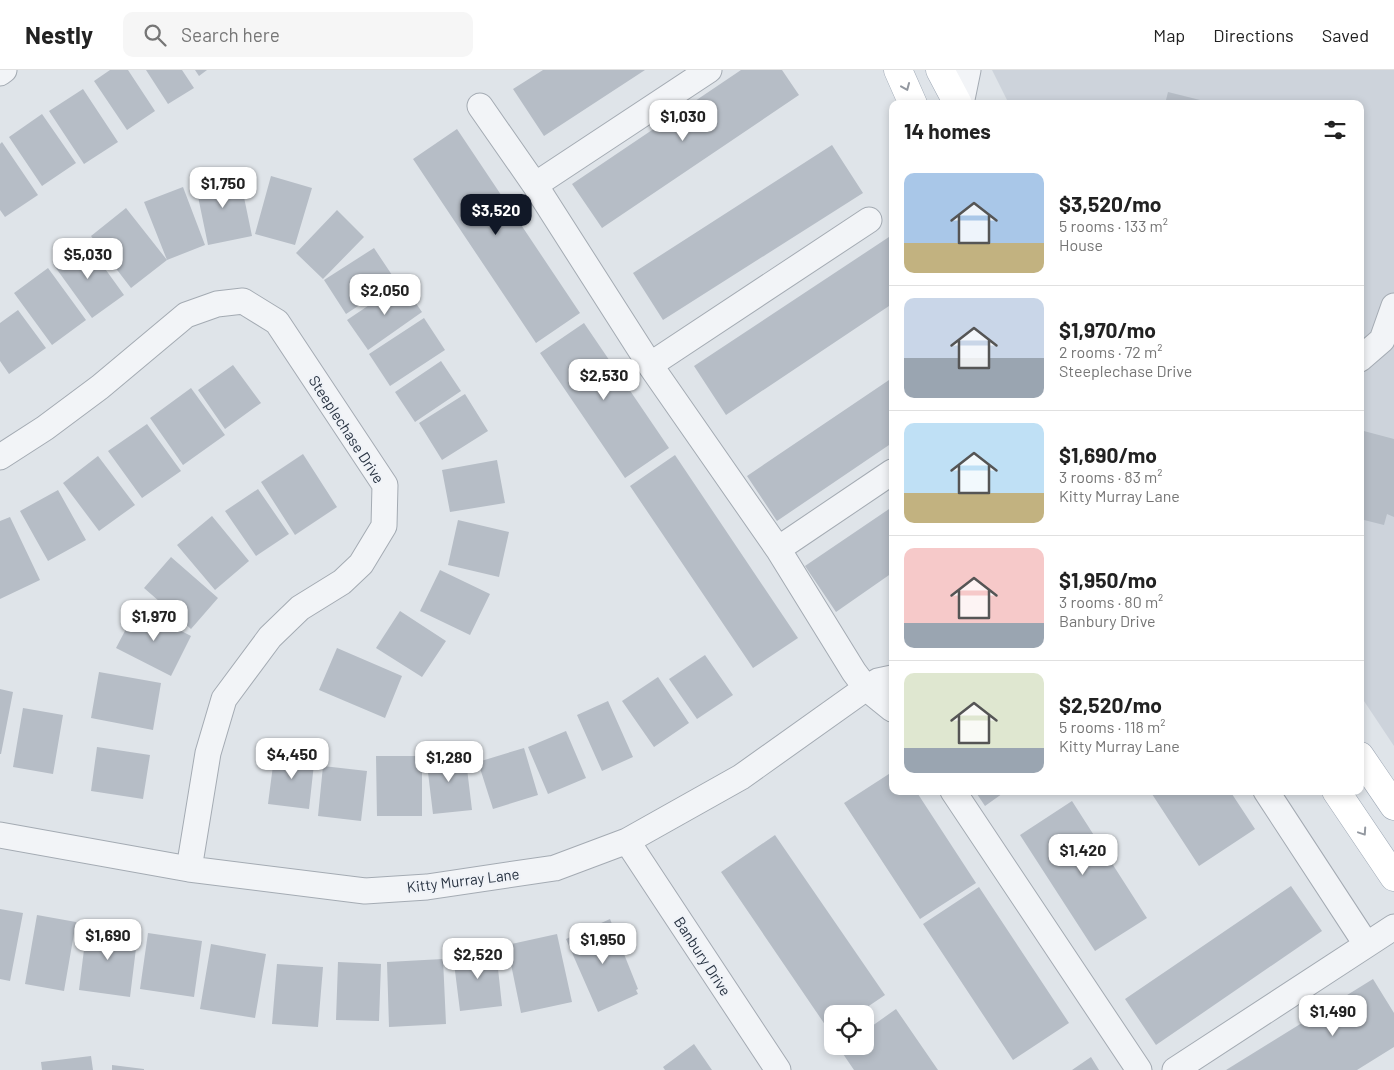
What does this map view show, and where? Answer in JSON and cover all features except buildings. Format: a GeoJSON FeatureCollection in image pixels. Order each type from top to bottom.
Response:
{"type":"FeatureCollection","features":[{"type":"Feature","properties":{"kind":"main road"},"geometry":{"type":"LineString","coordinates":[[898,70],[911,100]]}},
{"type":"Feature","properties":{"kind":"main road"},"geometry":{"type":"LineString","coordinates":[[940,70],[958,100]]}},
{"type":"Feature","properties":{"kind":"main road"},"geometry":{"type":"LineString","coordinates":[[1364,761],[1390,792]]}},
{"type":"Feature","properties":{"kind":"main road"},"geometry":{"type":"LineString","coordinates":[[1339,795],[1394,877]]}},
{"type":"Feature","properties":{"kind":"street"},"geometry":{"type":"LineString","coordinates":[[0,73],[4,70]]}},
{"type":"Feature","properties":{"kind":"street"},"geometry":{"type":"LineString","coordinates":[[535,186],[709,70]]}},
{"type":"Feature","properties":{"kind":"street"},"geometry":{"type":"LineString","coordinates":[[961,100],[968,70]]}},
{"type":"Feature","properties":{"kind":"street"},"geometry":{"type":"LineString","coordinates":[[480,106],[535,186],[650,365],[778,549],[854,672],[879,682],[889,703]]}},
{"type":"Feature","properties":{"kind":"street"},"geometry":{"type":"LineString","coordinates":[[650,365],[869,220]]}},
{"type":"Feature","properties":{"kind":"street","name":"Steeplechase Drive"},"geometry":{"type":"LineString","coordinates":[[0,457],[45,428],[100,387],[186,315],[217,304],[243,301],[277,322],[385,485],[384,526],[361,564],[342,582],[300,608],[270,637],[224,699],[208,754],[189,869]]}},
{"type":"Feature","properties":{"kind":"street"},"geometry":{"type":"LineString","coordinates":[[1364,356],[1388,341],[1394,306]]}},
{"type":"Feature","properties":{"kind":"street"},"geometry":{"type":"LineString","coordinates":[[778,549],[889,474]]}},
{"type":"Feature","properties":{"kind":"street","name":"Kitty Murray Lane"},"geometry":{"type":"LineString","coordinates":[[0,835],[189,869],[364,891],[427,886],[555,868],[627,841],[741,777],[879,682],[889,665]]}},
{"type":"Feature","properties":{"kind":"street"},"geometry":{"type":"LineString","coordinates":[[956,795],[1139,1070]]}},
{"type":"Feature","properties":{"kind":"street"},"geometry":{"type":"LineString","coordinates":[[1269,795],[1366,944]]}},
{"type":"Feature","properties":{"kind":"street","name":"Banbury Drive"},"geometry":{"type":"LineString","coordinates":[[627,841],[778,1070]]}},
{"type":"Feature","properties":{"kind":"street"},"geometry":{"type":"LineString","coordinates":[[1175,1070],[1394,927]]}},
{"type":"Feature","properties":{"kind":"shaded area"},"geometry":{"type":"Polygon","coordinates":[[[992,70],[1394,70],[1394,746],[1364,701],[1364,100],[1007,100],[992,70]]]}}]}
